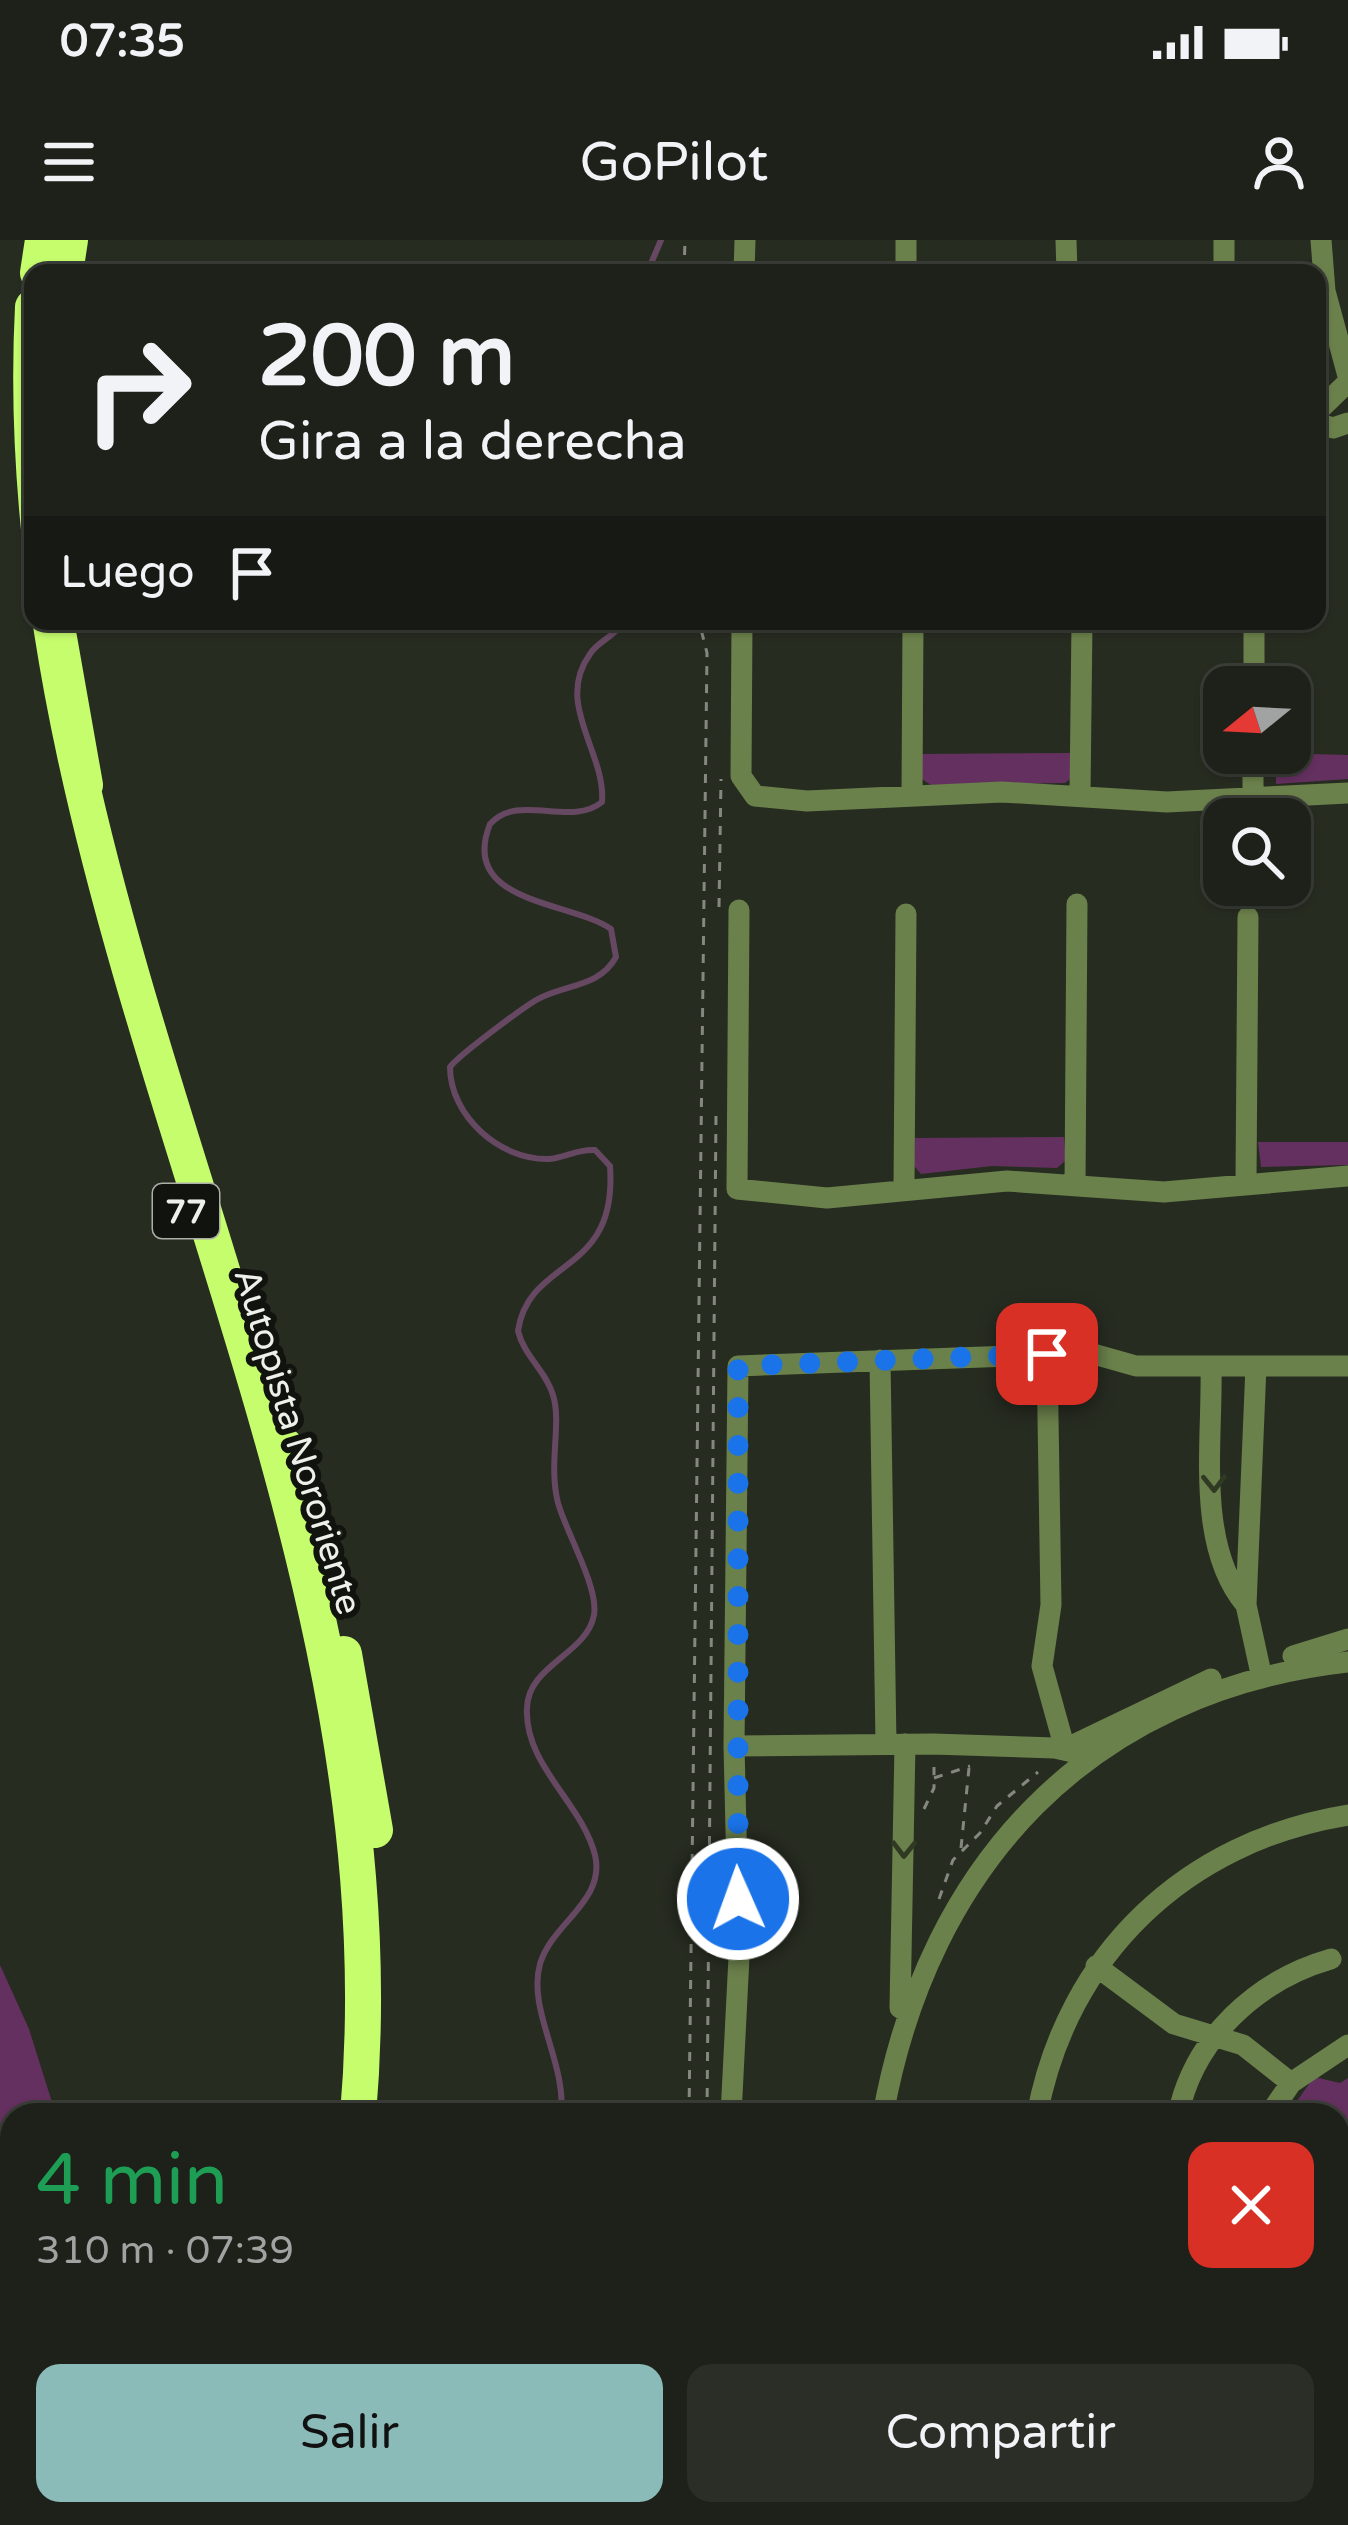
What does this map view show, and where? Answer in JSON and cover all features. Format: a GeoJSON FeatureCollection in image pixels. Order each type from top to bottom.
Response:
{"type":"FeatureCollection","features":[{"type":"Feature","properties":{"kind":"highway","name":"Autopista Nororiente"},"geometry":{"type":"LineString","coordinates":[[24,472],[24,527]]}},
{"type":"Feature","properties":{"kind":"highway","name":"Autopista Nororiente"},"geometry":{"type":"LineString","coordinates":[[36,630],[45,715],[90,898],[288,1543],[326,1689],[353,1856],[362,1952],[358,2103]]}},
{"type":"Feature","properties":{"kind":"highway","name":"Autopista Nororiente"},"geometry":{"type":"LineString","coordinates":[[57,630],[73,728],[106,865],[345,1659],[383,1909],[388,2001],[384,2103]]}},
{"type":"Feature","properties":{"kind":"street"},"geometry":{"type":"LineString","coordinates":[[1326,295],[1348,379],[1326,402]]}},
{"type":"Feature","properties":{"kind":"street"},"geometry":{"type":"LineString","coordinates":[[742,630],[742,782],[760,798],[829,801],[1080,795],[1166,802],[1348,793]]}},
{"type":"Feature","properties":{"kind":"street"},"geometry":{"type":"LineString","coordinates":[[912,796],[913,630]]}},
{"type":"Feature","properties":{"kind":"street"},"geometry":{"type":"LineString","coordinates":[[1080,795],[1082,630]]}},
{"type":"Feature","properties":{"kind":"street"},"geometry":{"type":"LineString","coordinates":[[1254,666],[1255,630]]}},
{"type":"Feature","properties":{"kind":"street"},"geometry":{"type":"LineString","coordinates":[[1253,774],[1253,796]]}},
{"type":"Feature","properties":{"kind":"street"},"geometry":{"type":"LineString","coordinates":[[1075,1186],[1077,904]]}},
{"type":"Feature","properties":{"kind":"street"},"geometry":{"type":"LineString","coordinates":[[729,908],[736,1189],[827,1198],[993,1181],[1164,1192],[1246,1181],[1348,1176]]}},
{"type":"Feature","properties":{"kind":"street"},"geometry":{"type":"LineString","coordinates":[[904,1187],[906,914]]}},
{"type":"Feature","properties":{"kind":"street"},"geometry":{"type":"LineString","coordinates":[[1246,1181],[1248,917]]}},
{"type":"Feature","properties":{"kind":"street"},"geometry":{"type":"LineString","coordinates":[[1047,1354],[1051,1605],[1042,1666],[1065,1748],[1088,1759]]}},
{"type":"Feature","properties":{"kind":"street"},"geometry":{"type":"LineString","coordinates":[[732,2103],[740,1957],[734,1746],[738,1366],[1047,1354],[1105,1354],[1136,1366],[1348,1366]]}},
{"type":"Feature","properties":{"kind":"street"},"geometry":{"type":"LineString","coordinates":[[880,1360],[903,1921],[898,2038],[885,2103]]}},
{"type":"Feature","properties":{"kind":"street"},"geometry":{"type":"LineString","coordinates":[[1211,1366],[1216,1546],[1226,1576],[1246,1605]]}},
{"type":"Feature","properties":{"kind":"street"},"geometry":{"type":"LineString","coordinates":[[1256,1366],[1246,1605],[1260,1671]]}},
{"type":"Feature","properties":{"kind":"street"},"geometry":{"type":"LineString","coordinates":[[898,2038],[923,1966],[984,1863],[1030,1810],[1088,1759],[1168,1712],[1348,1639]]}},
{"type":"Feature","properties":{"kind":"street"},"geometry":{"type":"LineString","coordinates":[[734,1746],[1065,1748],[1181,1690],[1260,1671],[1348,1662]]}},
{"type":"Feature","properties":{"kind":"street"},"geometry":{"type":"LineString","coordinates":[[1040,2103],[1057,2038],[1096,1966],[1154,1901],[1202,1866],[1271,1833],[1348,1815]]}},
{"type":"Feature","properties":{"kind":"street"},"geometry":{"type":"LineString","coordinates":[[903,1954],[909,1964],[923,1966]]}},
{"type":"Feature","properties":{"kind":"street"},"geometry":{"type":"LineString","coordinates":[[1182,2103],[1213,2036],[1276,1982],[1331,1959]]}},
{"type":"Feature","properties":{"kind":"street"},"geometry":{"type":"LineString","coordinates":[[1096,1966],[1174,2024],[1243,2045],[1292,2083]]}},
{"type":"Feature","properties":{"kind":"street"},"geometry":{"type":"LineString","coordinates":[[1278,2103],[1292,2083],[1348,2045]]}},
{"type":"Feature","properties":{"kind":"street"},"geometry":{"type":"LineString","coordinates":[[1322,2061],[1348,2064]]}},
{"type":"Feature","properties":{"kind":"path"},"geometry":{"type":"LineString","coordinates":[[689,2103],[707,653],[701,630]]}},
{"type":"Feature","properties":{"kind":"path"},"geometry":{"type":"LineString","coordinates":[[721,764],[729,908]]}},
{"type":"Feature","properties":{"kind":"path"},"geometry":{"type":"LineString","coordinates":[[707,2103],[716,1117]]}},
{"type":"Feature","properties":{"kind":"path"},"geometry":{"type":"LineString","coordinates":[[923,1814],[934,1778],[933,1744]]}},
{"type":"Feature","properties":{"kind":"path"},"geometry":{"type":"LineString","coordinates":[[903,1921],[933,1911],[960,1852],[997,1806],[1038,1772],[1030,1749]]}},
{"type":"Feature","properties":{"kind":"path"},"geometry":{"type":"LineString","coordinates":[[960,1852],[969,1766]]}},
{"type":"Feature","properties":{"kind":"path"},"geometry":{"type":"LineString","coordinates":[[934,1778],[980,1766]]}},
{"type":"Feature","properties":{"kind":"shaded area"},"geometry":{"type":"Polygon","coordinates":[[[1070,753],[1070,779],[1065,783],[931,785],[922,779],[922,754],[1070,753]]]}},
{"type":"Feature","properties":{"kind":"shaded area"},"geometry":{"type":"Polygon","coordinates":[[[1311,754],[1348,755],[1348,779],[1276,784],[1276,774],[1311,774],[1311,754]]]}},
{"type":"Feature","properties":{"kind":"shaded area"},"geometry":{"type":"Polygon","coordinates":[[[1064,1137],[1066,1160],[1057,1168],[992,1166],[921,1174],[914,1166],[915,1138],[1064,1137]]]}},
{"type":"Feature","properties":{"kind":"shaded area"},"geometry":{"type":"Polygon","coordinates":[[[1258,1142],[1348,1142],[1348,1165],[1261,1167],[1258,1142]]]}},
{"type":"Feature","properties":{"kind":"shaded area"},"geometry":{"type":"Polygon","coordinates":[[[0,1965],[29,2029],[52,2103],[0,2103],[0,1965]]]}},
{"type":"Feature","properties":{"kind":"shaded area"},"geometry":{"type":"Polygon","coordinates":[[[1314,2077],[1340,2083],[1348,2078],[1348,2103],[1296,2103],[1314,2077]]]}},
{"type":"Feature","properties":{"kind":"waterway"},"geometry":{"type":"LineString","coordinates":[[651,264],[661,240]]}},
{"type":"Feature","properties":{"kind":"waterway"},"geometry":{"type":"LineString","coordinates":[[561,2103],[537,1982],[546,1949],[593,1886],[595,1855],[535,1748],[527,1708],[537,1681],[589,1628],[594,1604],[558,1503],[553,1395],[518,1331],[525,1307],[538,1289],[587,1247],[601,1228],[609,1202],[610,1166],[595,1150],[548,1159],[512,1152],[496,1143],[468,1118],[452,1085],[450,1067],[534,1001],[593,979],[616,957],[611,929],[504,885],[490,870],[484,850],[490,824],[502,815],[530,810],[575,812],[602,802],[577,691],[590,654],[617,630]]}},
{"type":"Feature","properties":{"kind":"route"},"geometry":{"type":"LineString","coordinates":[[738,1899],[734,1746],[739,1628],[738,1366],[1047,1354]]}}]}
